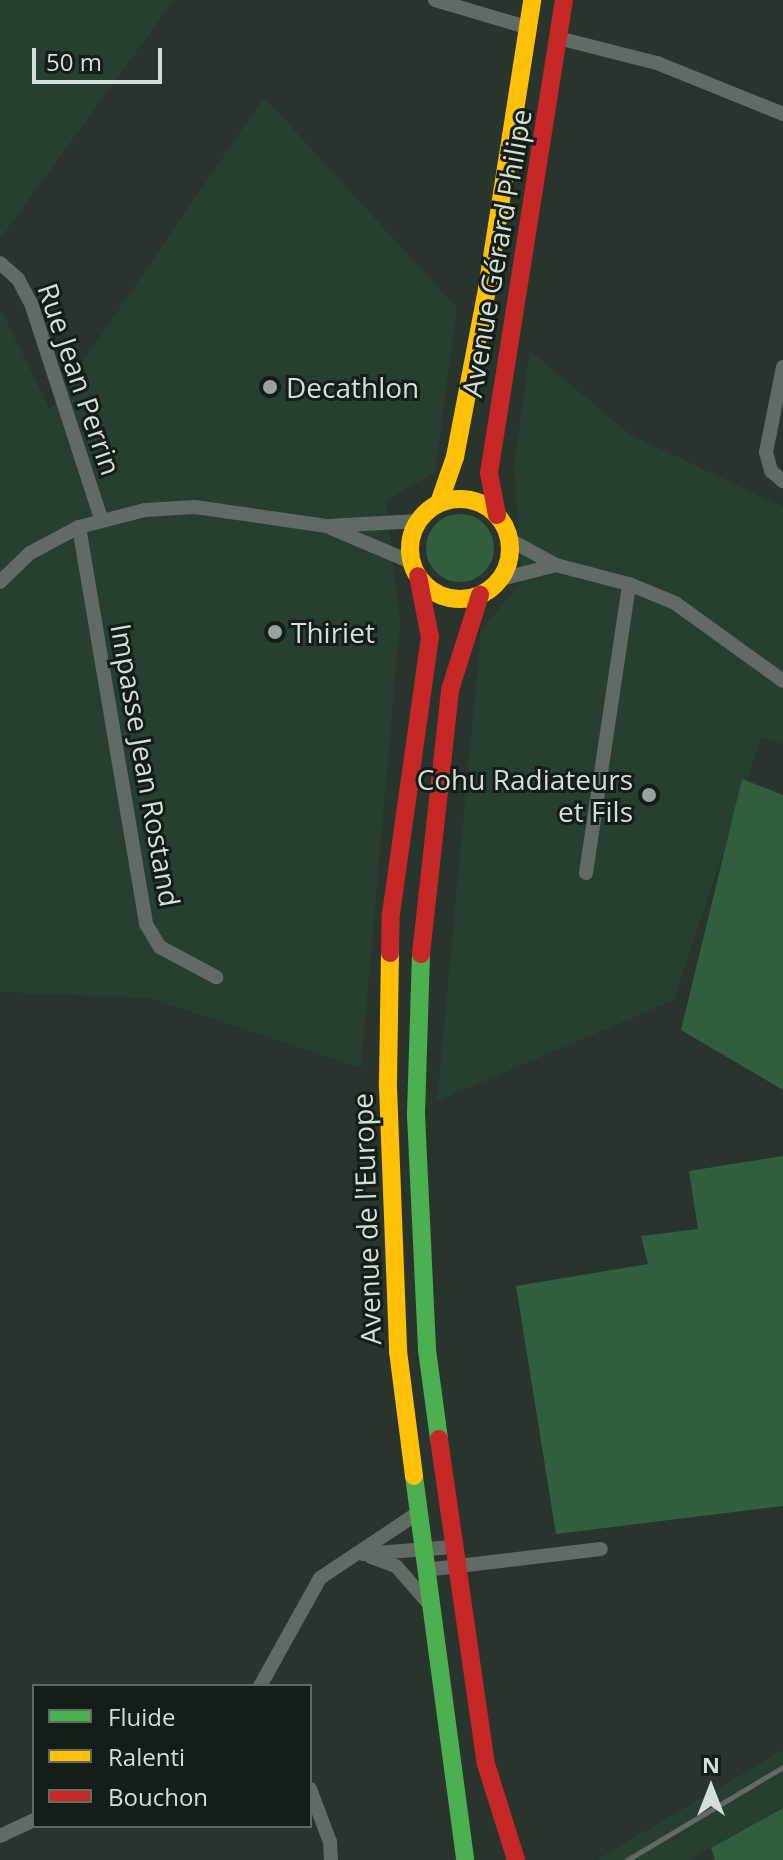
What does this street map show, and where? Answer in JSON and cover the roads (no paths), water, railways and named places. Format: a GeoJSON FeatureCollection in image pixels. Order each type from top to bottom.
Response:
{"type":"FeatureCollection","features":[{"type":"Feature","properties":{"kind":"main road","name":"Avenue Gérard Philipe"},"geometry":{"type":"LineString","coordinates":[[439,503],[455,457],[484,304],[532,0]]}},
{"type":"Feature","properties":{"kind":"main road","name":"Avenue Gérard Philipe"},"geometry":{"type":"LineString","coordinates":[[497,515],[489,473],[564,0]]}},
{"type":"Feature","properties":{"kind":"main road"},"geometry":{"type":"LineString","coordinates":[[470,500],[497,515],[510,540],[501,579],[480,595],[452,599],[414,569],[412,534],[419,521],[439,503],[470,500]]}},
{"type":"Feature","properties":{"kind":"main road","name":"Avenue de l'Europe"},"geometry":{"type":"LineString","coordinates":[[414,569],[430,637],[391,914],[388,1087],[398,1351],[465,1860]]}},
{"type":"Feature","properties":{"kind":"main road","name":"Avenue de l'Europe"},"geometry":{"type":"LineString","coordinates":[[480,595],[450,690],[422,914],[416,1115],[423,1275],[453,1547],[481,1741],[516,1860]]}},
{"type":"Feature","properties":{"kind":"street"},"geometry":{"type":"LineString","coordinates":[[435,0],[526,27]]}},
{"type":"Feature","properties":{"kind":"street"},"geometry":{"type":"LineString","coordinates":[[558,38],[657,63],[783,114]]}},
{"type":"Feature","properties":{"kind":"street","name":"Rue Jean Perrin"},"geometry":{"type":"LineString","coordinates":[[0,263],[31,303],[101,519]]}},
{"type":"Feature","properties":{"kind":"street"},"geometry":{"type":"LineString","coordinates":[[783,367],[766,452],[771,471],[783,481]]}},
{"type":"Feature","properties":{"kind":"street"},"geometry":{"type":"LineString","coordinates":[[0,582],[30,553],[101,519],[195,507],[327,526],[419,521]]}},
{"type":"Feature","properties":{"kind":"street"},"geometry":{"type":"LineString","coordinates":[[327,526],[414,569]]}},
{"type":"Feature","properties":{"kind":"street","name":"Impasse Jean Rostand"},"geometry":{"type":"LineString","coordinates":[[79,527],[146,924],[160,947],[216,977]]}},
{"type":"Feature","properties":{"kind":"street"},"geometry":{"type":"LineString","coordinates":[[510,540],[556,565],[629,584],[675,603],[783,681]]}},
{"type":"Feature","properties":{"kind":"street"},"geometry":{"type":"LineString","coordinates":[[501,579],[556,565]]}},
{"type":"Feature","properties":{"kind":"street"},"geometry":{"type":"LineString","coordinates":[[586,873],[629,584]]}},
{"type":"Feature","properties":{"kind":"street"},"geometry":{"type":"LineString","coordinates":[[261,1684],[320,1578],[418,1513]]}},
{"type":"Feature","properties":{"kind":"street"},"geometry":{"type":"LineString","coordinates":[[355,1555],[453,1547]]}},
{"type":"Feature","properties":{"kind":"street"},"geometry":{"type":"LineString","coordinates":[[425,1570],[601,1549]]}},
{"type":"Feature","properties":{"kind":"street"},"geometry":{"type":"LineString","coordinates":[[355,1555],[396,1566],[430,1606]]}},
{"type":"Feature","properties":{"kind":"street"},"geometry":{"type":"LineString","coordinates":[[312,1794],[330,1842],[331,1860]]}},
{"type":"Feature","properties":{"kind":"street"},"geometry":{"type":"LineString","coordinates":[[0,1836],[32,1821]]}},
{"type":"Feature","properties":{"kind":"railway"},"geometry":{"type":"LineString","coordinates":[[627,1860],[783,1767]]}},
{"type":"Feature","properties":{"kind":"place","name":"Decathlon"},"geometry":{"type":"Point","coordinates":[270,387]}},
{"type":"Feature","properties":{"kind":"place","name":"Thiriet"},"geometry":{"type":"Point","coordinates":[275,632]}},
{"type":"Feature","properties":{"kind":"place","name":"Cohu Radiateurs et Fils"},"geometry":{"type":"Point","coordinates":[649,795]}}]}
